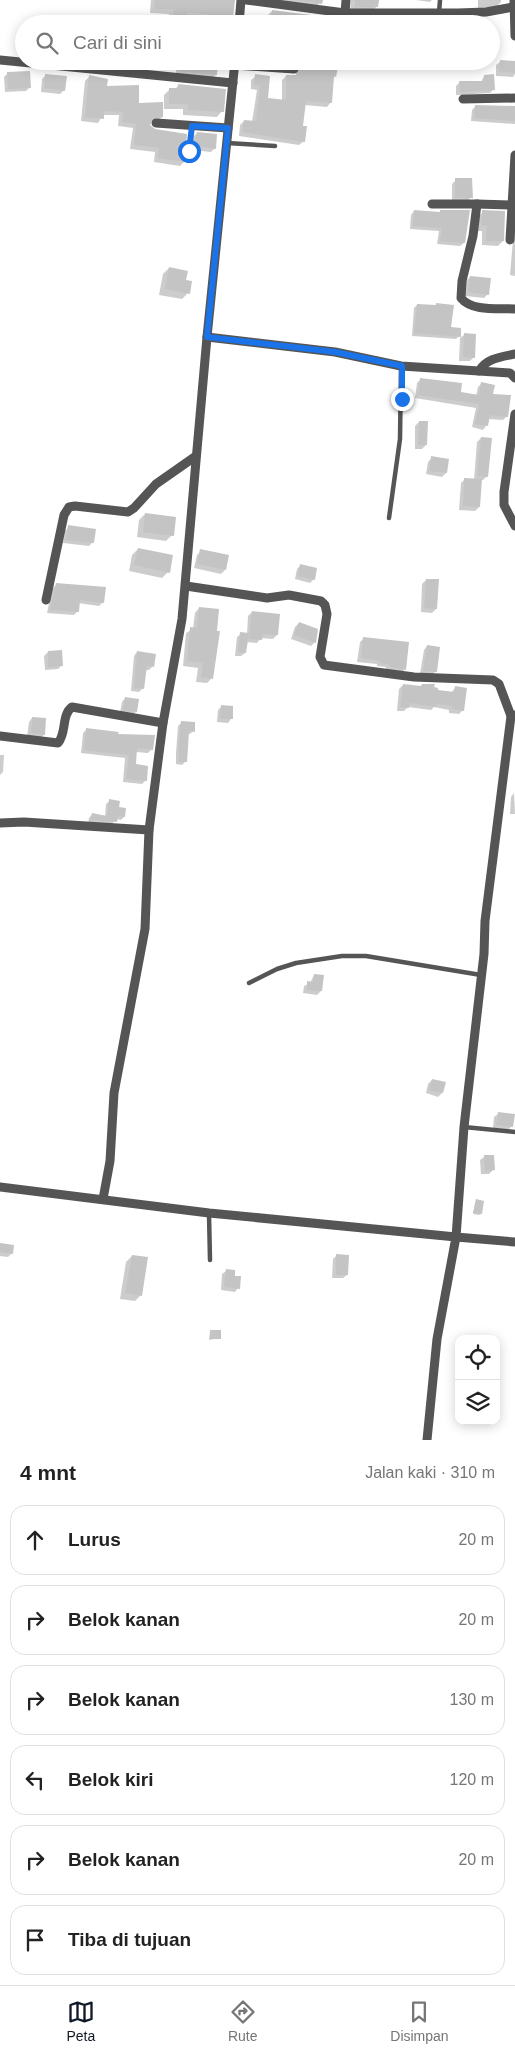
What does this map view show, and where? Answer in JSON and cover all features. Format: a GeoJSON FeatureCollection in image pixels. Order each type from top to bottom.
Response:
{"type":"FeatureCollection","features":[{"type":"Feature","properties":{"kind":"street"},"geometry":{"type":"LineString","coordinates":[[240,15],[241,0]]}},
{"type":"Feature","properties":{"kind":"street"},"geometry":{"type":"LineString","coordinates":[[246,0],[345,13],[486,12],[514,4],[515,36]]}},
{"type":"Feature","properties":{"kind":"street"},"geometry":{"type":"LineString","coordinates":[[345,13],[346,0]]}},
{"type":"Feature","properties":{"kind":"street"},"geometry":{"type":"LineString","coordinates":[[0,60],[15,62]]}},
{"type":"Feature","properties":{"kind":"street"},"geometry":{"type":"LineString","coordinates":[[97,70],[233,84]]}},
{"type":"Feature","properties":{"kind":"street"},"geometry":{"type":"LineString","coordinates":[[103,1199],[110,1161],[114,1093],[145,929],[148,830],[163,723],[182,619],[186,586],[207,337],[234,70]]}},
{"type":"Feature","properties":{"kind":"street"},"geometry":{"type":"LineString","coordinates":[[462,99],[515,98]]}},
{"type":"Feature","properties":{"kind":"street"},"geometry":{"type":"LineString","coordinates":[[156,123],[228,128]]}},
{"type":"Feature","properties":{"kind":"street"},"geometry":{"type":"LineString","coordinates":[[510,240],[510,206],[515,154]]}},
{"type":"Feature","properties":{"kind":"street"},"geometry":{"type":"LineString","coordinates":[[432,204],[510,206]]}},
{"type":"Feature","properties":{"kind":"street"},"geometry":{"type":"LineString","coordinates":[[477,204],[473,236],[462,281],[461,298],[464,302],[479,307],[515,309]]}},
{"type":"Feature","properties":{"kind":"street"},"geometry":{"type":"LineString","coordinates":[[207,337],[335,352],[402,366],[510,373],[515,378]]}},
{"type":"Feature","properties":{"kind":"street"},"geometry":{"type":"LineString","coordinates":[[479,371],[489,360],[515,354]]}},
{"type":"Feature","properties":{"kind":"street"},"geometry":{"type":"LineString","coordinates":[[515,414],[504,492],[504,505],[515,526]]}},
{"type":"Feature","properties":{"kind":"street"},"geometry":{"type":"LineString","coordinates":[[46,600],[64,515],[69,507],[75,506],[128,512],[156,484],[196,456]]}},
{"type":"Feature","properties":{"kind":"street"},"geometry":{"type":"LineString","coordinates":[[186,586],[267,598],[289,595],[320,601],[325,605],[327,614],[320,657],[324,665],[414,677],[493,680],[499,684],[513,716],[485,921],[464,1127],[456,1237],[437,1339],[427,1440]]}},
{"type":"Feature","properties":{"kind":"street"},"geometry":{"type":"LineString","coordinates":[[0,736],[58,743],[62,738],[68,711],[72,707],[163,723]]}},
{"type":"Feature","properties":{"kind":"street"},"geometry":{"type":"LineString","coordinates":[[0,822],[148,830]]}},
{"type":"Feature","properties":{"kind":"street"},"geometry":{"type":"LineString","coordinates":[[0,1187],[209,1213],[515,1242]]}},
{"type":"Feature","properties":{"kind":"lane"},"geometry":{"type":"LineString","coordinates":[[439,13],[440,0]]}},
{"type":"Feature","properties":{"kind":"lane"},"geometry":{"type":"LineString","coordinates":[[189,151],[192,126]]}},
{"type":"Feature","properties":{"kind":"lane"},"geometry":{"type":"LineString","coordinates":[[227,143],[275,146]]}},
{"type":"Feature","properties":{"kind":"lane"},"geometry":{"type":"LineString","coordinates":[[389,518],[400,439],[402,366]]}},
{"type":"Feature","properties":{"kind":"lane"},"geometry":{"type":"LineString","coordinates":[[249,983],[277,969],[342,956],[366,956],[481,974]]}},
{"type":"Feature","properties":{"kind":"lane"},"geometry":{"type":"LineString","coordinates":[[464,1127],[515,1132]]}},
{"type":"Feature","properties":{"kind":"lane"},"geometry":{"type":"LineString","coordinates":[[209,1213],[210,1260]]}},
{"type":"Feature","properties":{"kind":"building"},"geometry":{"type":"Polygon","coordinates":[[[155,0],[235,0],[233,15],[210,15],[187,12],[187,15],[174,15],[173,9],[154,9],[155,0]]]}},
{"type":"Feature","properties":{"kind":"building"},"geometry":{"type":"Polygon","coordinates":[[[294,0],[323,0],[322,4],[294,0]]]}},
{"type":"Feature","properties":{"kind":"building"},"geometry":{"type":"Polygon","coordinates":[[[355,0],[379,0],[378,7],[355,7],[355,0]]]}},
{"type":"Feature","properties":{"kind":"building"},"geometry":{"type":"Polygon","coordinates":[[[272,10],[311,15],[272,15],[272,10]]]}},
{"type":"Feature","properties":{"kind":"building"},"geometry":{"type":"Polygon","coordinates":[[[500,60],[515,61],[515,73],[499,72],[500,60]]]}},
{"type":"Feature","properties":{"kind":"building"},"geometry":{"type":"Polygon","coordinates":[[[179,70],[217,70],[217,75],[179,70]]]}},
{"type":"Feature","properties":{"kind":"building"},"geometry":{"type":"Polygon","coordinates":[[[299,70],[337,70],[336,77],[334,76],[332,103],[306,101],[303,126],[307,126],[305,142],[242,132],[244,120],[256,121],[260,86],[254,85],[255,74],[270,76],[268,98],[286,100],[286,75],[296,75],[299,70]]]}},
{"type":"Feature","properties":{"kind":"building"},"geometry":{"type":"Polygon","coordinates":[[[30,71],[31,88],[8,89],[7,72],[30,71]]]}},
{"type":"Feature","properties":{"kind":"building"},"geometry":{"type":"Polygon","coordinates":[[[45,74],[67,76],[65,91],[44,88],[45,74]]]}},
{"type":"Feature","properties":{"kind":"building"},"geometry":{"type":"Polygon","coordinates":[[[494,74],[495,90],[460,92],[459,81],[484,81],[484,75],[494,74]]]}},
{"type":"Feature","properties":{"kind":"building"},"geometry":{"type":"Polygon","coordinates":[[[89,75],[108,79],[107,86],[139,85],[139,103],[163,102],[163,117],[153,118],[150,125],[155,129],[187,134],[185,162],[158,158],[159,148],[134,145],[136,124],[122,122],[123,112],[104,111],[104,119],[85,117],[89,75]]]}},
{"type":"Feature","properties":{"kind":"building"},"geometry":{"type":"Polygon","coordinates":[[[178,84],[226,89],[224,112],[188,110],[188,104],[169,104],[169,88],[178,88],[178,84]]]}},
{"type":"Feature","properties":{"kind":"building"},"geometry":{"type":"Polygon","coordinates":[[[475,105],[515,106],[515,121],[474,118],[475,105]]]}},
{"type":"Feature","properties":{"kind":"building"},"geometry":{"type":"Polygon","coordinates":[[[197,132],[217,134],[216,149],[194,146],[197,132]]]}},
{"type":"Feature","properties":{"kind":"building"},"geometry":{"type":"Polygon","coordinates":[[[455,178],[472,178],[473,198],[455,198],[455,178]]]}},
{"type":"Feature","properties":{"kind":"building"},"geometry":{"type":"Polygon","coordinates":[[[414,210],[440,212],[440,210],[470,210],[465,243],[440,241],[442,228],[413,226],[414,210]]]}},
{"type":"Feature","properties":{"kind":"building"},"geometry":{"type":"Polygon","coordinates":[[[482,210],[505,211],[504,241],[486,241],[487,226],[481,226],[482,210]]]}},
{"type":"Feature","properties":{"kind":"building"},"geometry":{"type":"Polygon","coordinates":[[[169,267],[188,271],[186,280],[192,281],[190,294],[165,289],[169,267]]]}},
{"type":"Feature","properties":{"kind":"building"},"geometry":{"type":"Polygon","coordinates":[[[470,276],[491,278],[489,295],[468,292],[470,276]]]}},
{"type":"Feature","properties":{"kind":"building"},"geometry":{"type":"Polygon","coordinates":[[[436,303],[454,305],[451,327],[461,328],[461,337],[414,333],[417,304],[436,305],[436,303]]]}},
{"type":"Feature","properties":{"kind":"building"},"geometry":{"type":"Polygon","coordinates":[[[464,333],[476,334],[475,358],[463,357],[464,333]]]}},
{"type":"Feature","properties":{"kind":"building"},"geometry":{"type":"Polygon","coordinates":[[[420,378],[462,383],[461,392],[479,395],[481,382],[495,385],[493,394],[511,395],[508,417],[490,415],[488,426],[475,424],[479,404],[418,395],[420,378]]]}},
{"type":"Feature","properties":{"kind":"building"},"geometry":{"type":"Polygon","coordinates":[[[419,421],[428,421],[427,445],[418,445],[419,421]]]}},
{"type":"Feature","properties":{"kind":"building"},"geometry":{"type":"Polygon","coordinates":[[[481,437],[492,438],[488,477],[477,476],[481,437]]]}},
{"type":"Feature","properties":{"kind":"building"},"geometry":{"type":"Polygon","coordinates":[[[431,456],[449,459],[447,473],[429,471],[431,456]]]}},
{"type":"Feature","properties":{"kind":"building"},"geometry":{"type":"Polygon","coordinates":[[[464,478],[482,479],[480,507],[463,506],[464,478]]]}},
{"type":"Feature","properties":{"kind":"building"},"geometry":{"type":"Polygon","coordinates":[[[145,513],[176,517],[174,536],[143,532],[145,513]]]}},
{"type":"Feature","properties":{"kind":"building"},"geometry":{"type":"Polygon","coordinates":[[[68,525],[96,529],[94,543],[66,540],[68,525]]]}},
{"type":"Feature","properties":{"kind":"building"},"geometry":{"type":"Polygon","coordinates":[[[138,548],[173,555],[170,573],[134,565],[138,548]]]}},
{"type":"Feature","properties":{"kind":"building"},"geometry":{"type":"Polygon","coordinates":[[[200,549],[229,555],[226,570],[197,564],[200,549]]]}},
{"type":"Feature","properties":{"kind":"building"},"geometry":{"type":"Polygon","coordinates":[[[300,564],[317,568],[315,580],[298,576],[300,564]]]}},
{"type":"Feature","properties":{"kind":"building"},"geometry":{"type":"Polygon","coordinates":[[[426,579],[439,579],[437,609],[424,608],[426,579]]]}},
{"type":"Feature","properties":{"kind":"building"},"geometry":{"type":"Polygon","coordinates":[[[56,583],[106,587],[104,603],[80,600],[79,612],[50,610],[56,583]]]}},
{"type":"Feature","properties":{"kind":"building"},"geometry":{"type":"Polygon","coordinates":[[[199,607],[219,609],[217,631],[220,631],[213,679],[201,677],[203,663],[187,661],[190,627],[197,628],[199,607]]]}},
{"type":"Feature","properties":{"kind":"building"},"geometry":{"type":"Polygon","coordinates":[[[252,611],[280,614],[278,635],[263,634],[262,640],[249,639],[252,611]]]}},
{"type":"Feature","properties":{"kind":"building"},"geometry":{"type":"Polygon","coordinates":[[[299,622],[318,629],[316,643],[294,635],[299,622]]]}},
{"type":"Feature","properties":{"kind":"building"},"geometry":{"type":"Polygon","coordinates":[[[240,632],[249,633],[246,653],[238,652],[240,632]]]}},
{"type":"Feature","properties":{"kind":"building"},"geometry":{"type":"Polygon","coordinates":[[[363,637],[409,642],[406,670],[389,667],[389,664],[380,663],[380,661],[361,658],[363,637]]]}},
{"type":"Feature","properties":{"kind":"building"},"geometry":{"type":"Polygon","coordinates":[[[427,645],[440,647],[437,672],[423,671],[427,645]]]}},
{"type":"Feature","properties":{"kind":"building"},"geometry":{"type":"Polygon","coordinates":[[[62,650],[63,666],[48,667],[48,651],[62,650]]]}},
{"type":"Feature","properties":{"kind":"building"},"geometry":{"type":"Polygon","coordinates":[[[137,651],[156,654],[154,667],[147,666],[144,689],[134,688],[137,651]]]}},
{"type":"Feature","properties":{"kind":"building"},"geometry":{"type":"Polygon","coordinates":[[[403,684],[421,686],[422,684],[435,684],[434,687],[438,688],[438,690],[454,692],[455,686],[467,688],[464,711],[452,709],[453,706],[437,704],[436,707],[409,703],[409,708],[400,707],[403,684]]]}},
{"type":"Feature","properties":{"kind":"building"},"geometry":{"type":"Polygon","coordinates":[[[125,697],[139,699],[137,712],[123,710],[125,697]]]}},
{"type":"Feature","properties":{"kind":"building"},"geometry":{"type":"Polygon","coordinates":[[[221,705],[233,706],[233,719],[220,719],[221,705]]]}},
{"type":"Feature","properties":{"kind":"building"},"geometry":{"type":"Polygon","coordinates":[[[32,717],[46,718],[45,735],[31,733],[32,717]]]}},
{"type":"Feature","properties":{"kind":"building"},"geometry":{"type":"Polygon","coordinates":[[[181,721],[195,722],[195,732],[189,731],[187,762],[179,762],[178,751],[181,721]]]}},
{"type":"Feature","properties":{"kind":"building"},"geometry":{"type":"Polygon","coordinates":[[[86,728],[119,732],[118,734],[155,735],[153,750],[137,748],[136,764],[148,766],[147,781],[126,779],[129,755],[84,750],[86,728]]]}},
{"type":"Feature","properties":{"kind":"building"},"geometry":{"type":"Polygon","coordinates":[[[109,799],[120,801],[119,807],[126,808],[125,817],[118,816],[117,822],[91,820],[92,813],[107,816],[109,799]]]}},
{"type":"Feature","properties":{"kind":"building"},"geometry":{"type":"Polygon","coordinates":[[[314,974],[324,975],[322,991],[307,990],[307,981],[313,982],[314,974]]]}},
{"type":"Feature","properties":{"kind":"building"},"geometry":{"type":"Polygon","coordinates":[[[432,1079],[446,1082],[443,1093],[429,1090],[432,1079]]]}},
{"type":"Feature","properties":{"kind":"building"},"geometry":{"type":"Polygon","coordinates":[[[498,1112],[515,1114],[513,1127],[496,1125],[498,1112]]]}},
{"type":"Feature","properties":{"kind":"building"},"geometry":{"type":"Polygon","coordinates":[[[484,1155],[494,1155],[495,1170],[485,1171],[484,1155]]]}},
{"type":"Feature","properties":{"kind":"building"},"geometry":{"type":"Polygon","coordinates":[[[476,1199],[484,1201],[482,1214],[473,1213],[476,1199]]]}},
{"type":"Feature","properties":{"kind":"building"},"geometry":{"type":"Polygon","coordinates":[[[0,1243],[14,1245],[13,1254],[0,1252],[0,1243]]]}},
{"type":"Feature","properties":{"kind":"building"},"geometry":{"type":"Polygon","coordinates":[[[336,1254],[349,1255],[348,1275],[336,1275],[336,1254]]]}},
{"type":"Feature","properties":{"kind":"building"},"geometry":{"type":"Polygon","coordinates":[[[132,1255],[148,1257],[142,1296],[125,1293],[132,1255]]]}},
{"type":"Feature","properties":{"kind":"building"},"geometry":{"type":"Polygon","coordinates":[[[226,1269],[235,1270],[235,1276],[241,1276],[240,1289],[224,1287],[226,1269]]]}},
{"type":"Feature","properties":{"kind":"building"},"geometry":{"type":"Polygon","coordinates":[[[210,1330],[221,1330],[221,1339],[210,1339],[210,1330]]]}},
{"type":"Feature","properties":{"kind":"route"},"geometry":{"type":"LineString","coordinates":[[189,151],[192,126],[228,128],[207,337],[335,352],[402,366],[402,399]]}}]}
